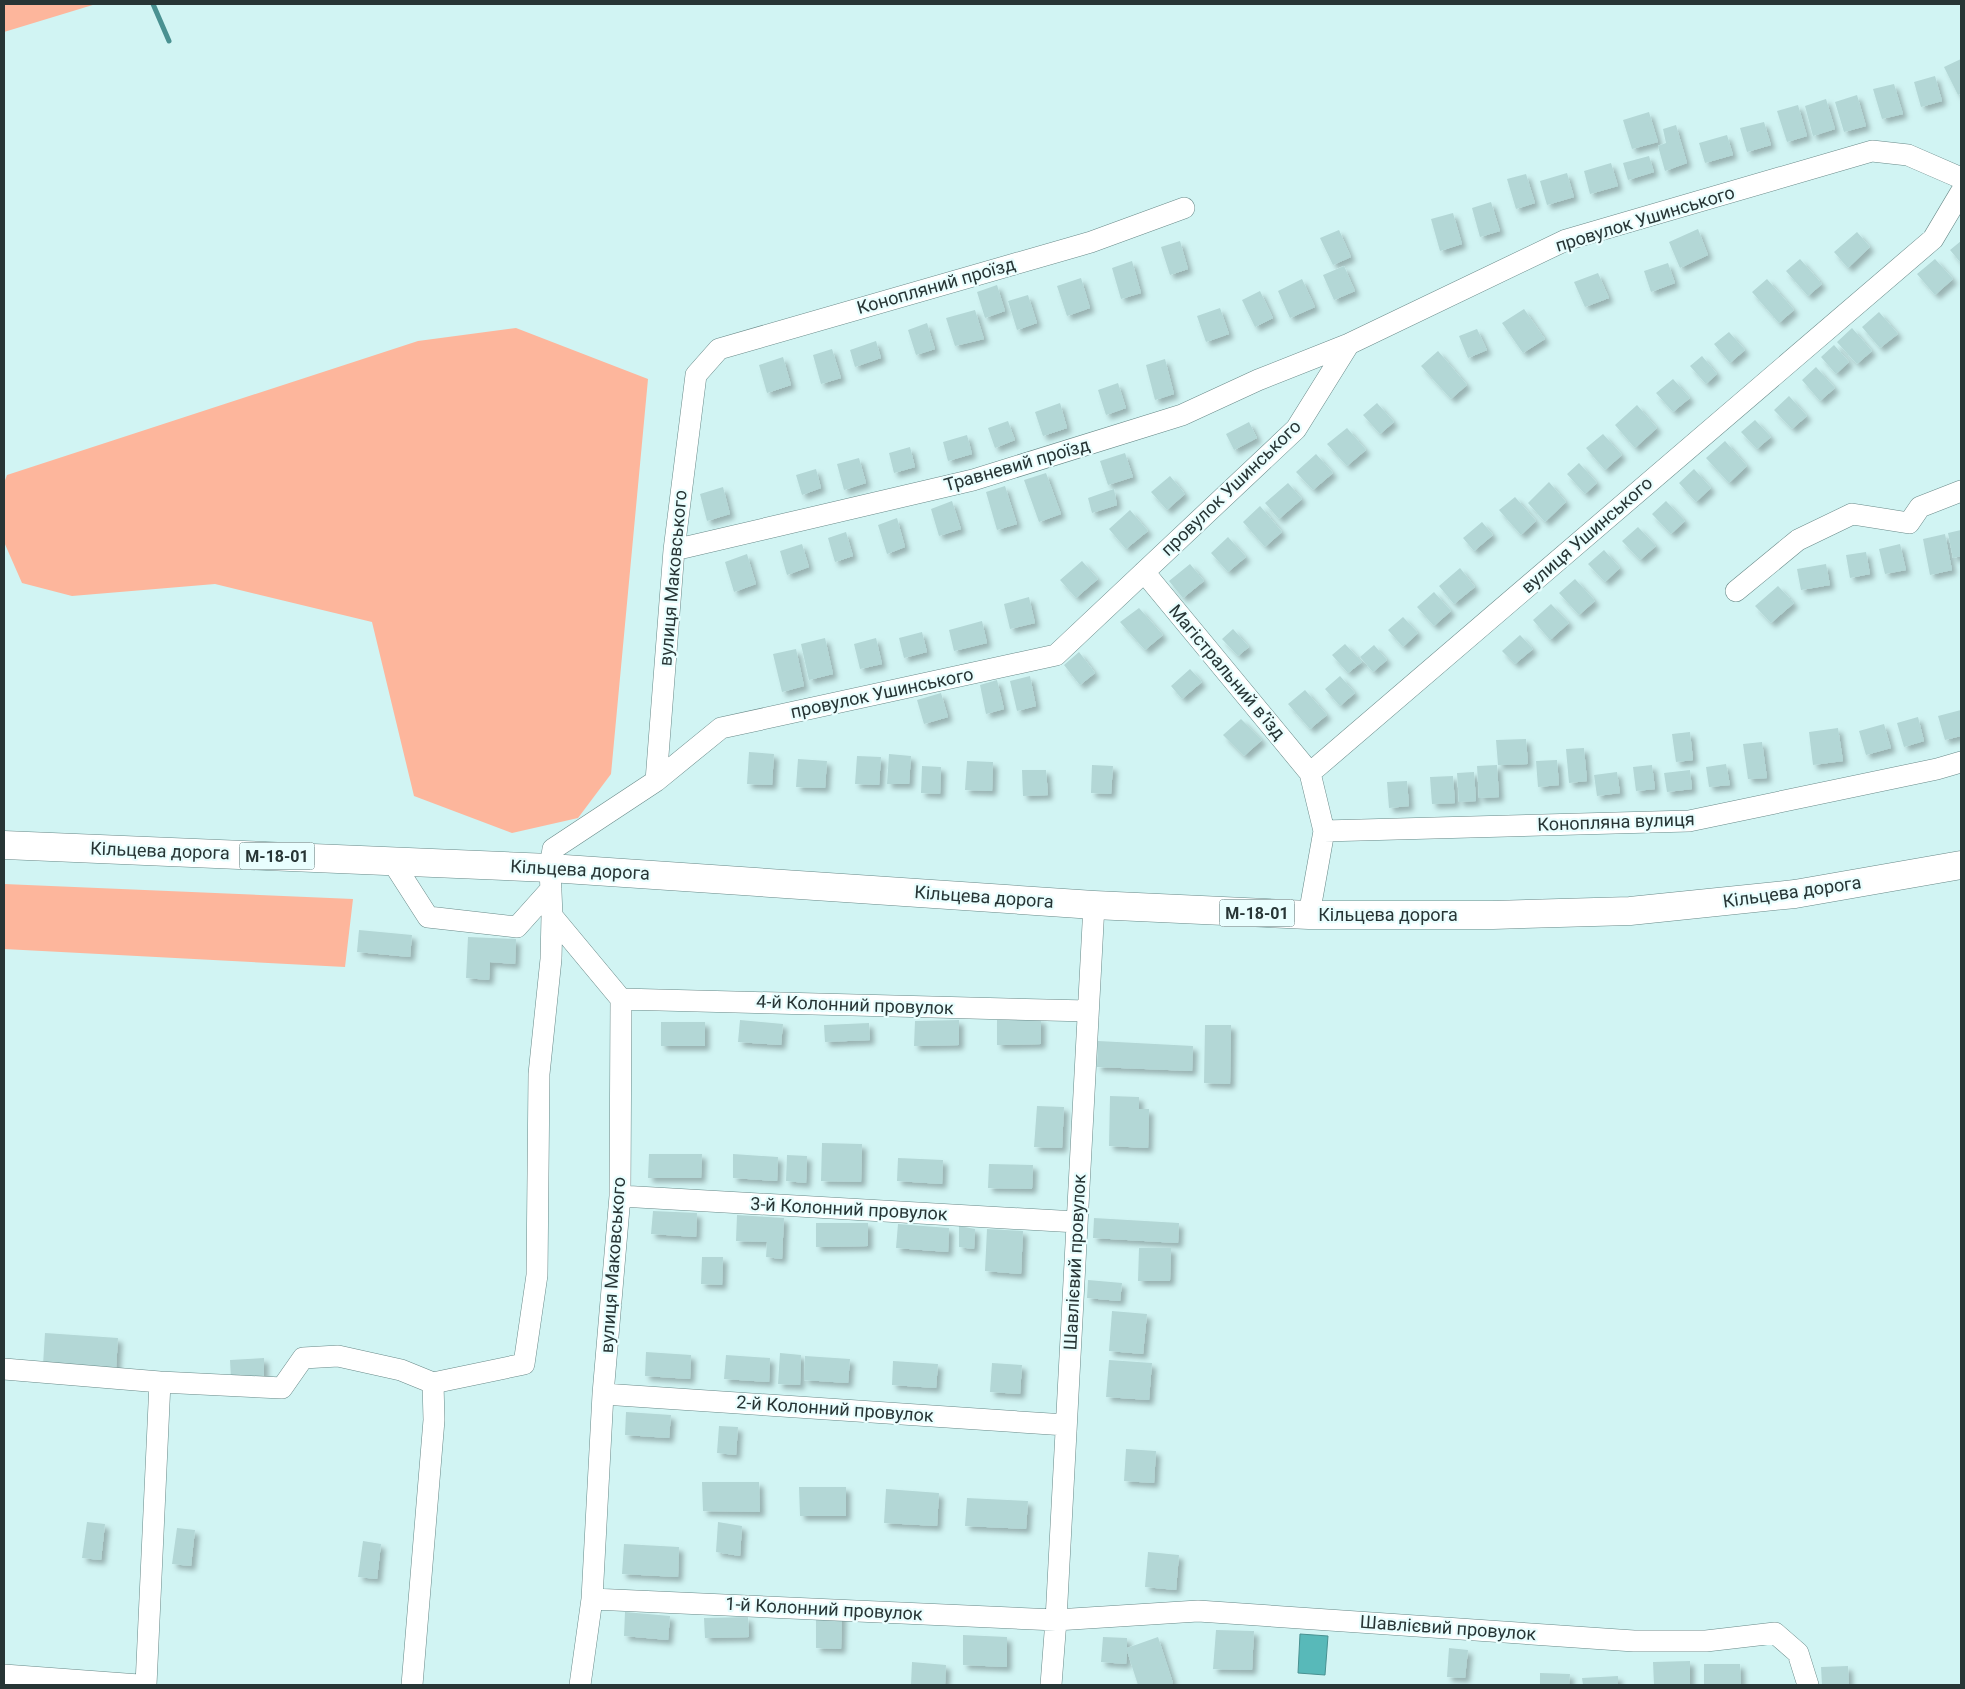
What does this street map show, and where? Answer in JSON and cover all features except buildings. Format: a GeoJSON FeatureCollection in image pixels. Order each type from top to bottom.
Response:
{"type":"FeatureCollection","features":[{"type":"Feature","properties":{"kind":"highway","name":"Кільцева дорога"},"geometry":{"type":"LineString","coordinates":[[4,845],[392,861],[551,878],[1309,915],[1493,915],[1630,911],[1795,894],[1961,866]]}},
{"type":"Feature","properties":{"kind":"street","name":"провулок Ушинського"},"geometry":{"type":"LineString","coordinates":[[551,878],[553,849],[656,781],[721,728],[1056,654],[1296,429],[1349,344],[1566,240],[1872,151],[1908,155],[1961,178]]}},
{"type":"Feature","properties":{"kind":"street","name":"вулиця Ушинського"},"geometry":{"type":"LineString","coordinates":[[1310,773],[1933,240],[1961,192]]}},
{"type":"Feature","properties":{"kind":"street","name":"Конопляний проїзд"},"geometry":{"type":"LineString","coordinates":[[696,375],[719,349],[1091,242],[1184,208]]}},
{"type":"Feature","properties":{"kind":"street","name":"Травневий проїзд"},"geometry":{"type":"LineString","coordinates":[[674,550],[973,480],[1182,415],[1258,380],[1349,344]]}},
{"type":"Feature","properties":{"kind":"street","name":"вулиця Маковського"},"geometry":{"type":"LineString","coordinates":[[656,781],[674,550],[696,375]]}},
{"type":"Feature","properties":{"kind":"street"},"geometry":{"type":"LineString","coordinates":[[1736,591],[1798,540],[1852,514],[1909,523],[1920,507],[1961,491]]}},
{"type":"Feature","properties":{"kind":"street","name":"Магістральний в’їзд"},"geometry":{"type":"LineString","coordinates":[[1144,572],[1310,773]]}},
{"type":"Feature","properties":{"kind":"street","name":"Конопляна вулиця"},"geometry":{"type":"LineString","coordinates":[[1324,831],[1689,821],[1936,769],[1961,762]]}},
{"type":"Feature","properties":{"kind":"street"},"geometry":{"type":"LineString","coordinates":[[1309,915],[1324,831],[1310,773]]}},
{"type":"Feature","properties":{"kind":"street"},"geometry":{"type":"LineString","coordinates":[[392,861],[428,917],[517,927],[551,878]]}},
{"type":"Feature","properties":{"kind":"street"},"geometry":{"type":"LineString","coordinates":[[4,1369],[160,1382],[282,1388],[303,1358],[338,1356],[401,1370],[433,1383],[524,1364],[537,1275],[539,1074],[550,959],[551,878]]}},
{"type":"Feature","properties":{"kind":"street","name":"Шавлієвий провулок"},"geometry":{"type":"LineString","coordinates":[[1051,1685],[1094,905]]}},
{"type":"Feature","properties":{"kind":"street"},"geometry":{"type":"LineString","coordinates":[[552,916],[621,999]]}},
{"type":"Feature","properties":{"kind":"street","name":"вулиця Маковського"},"geometry":{"type":"LineString","coordinates":[[580,1685],[592,1599],[603,1394],[620,1196],[621,999]]}},
{"type":"Feature","properties":{"kind":"street","name":"4-й Колонний провулок"},"geometry":{"type":"LineString","coordinates":[[621,999],[1088,1012]]}},
{"type":"Feature","properties":{"kind":"street","name":"3-й Колонний провулок"},"geometry":{"type":"LineString","coordinates":[[620,1196],[1077,1222]]}},
{"type":"Feature","properties":{"kind":"street"},"geometry":{"type":"LineString","coordinates":[[146,1685],[160,1382]]}},
{"type":"Feature","properties":{"kind":"street"},"geometry":{"type":"LineString","coordinates":[[412,1685],[434,1420],[433,1383]]}},
{"type":"Feature","properties":{"kind":"street","name":"2-й Колонний провулок"},"geometry":{"type":"LineString","coordinates":[[603,1394],[1066,1425]]}},
{"type":"Feature","properties":{"kind":"street","name":"1-й Колонний провулок"},"geometry":{"type":"LineString","coordinates":[[592,1599],[1056,1620]]}},
{"type":"Feature","properties":{"kind":"street","name":"Шавлієвий провулок"},"geometry":{"type":"LineString","coordinates":[[1056,1620],[1198,1611],[1634,1641],[1706,1641],[1774,1633],[1798,1653],[1808,1685]]}},
{"type":"Feature","properties":{"kind":"street"},"geometry":{"type":"LineString","coordinates":[[4,1675],[140,1685]]}},
{"type":"Feature","properties":{"kind":"shaded area"},"geometry":{"type":"Polygon","coordinates":[[[4,4],[96,4],[4,32],[4,4]]]}},
{"type":"Feature","properties":{"kind":"shaded area"},"geometry":{"type":"Polygon","coordinates":[[[516,328],[648,379],[611,774],[578,818],[512,833],[414,796],[372,622],[215,584],[72,596],[22,583],[4,542],[4,483],[7,475],[418,341],[516,328]]]}},
{"type":"Feature","properties":{"kind":"shaded area"},"geometry":{"type":"Polygon","coordinates":[[[4,884],[353,899],[345,967],[4,949],[4,884]]]}},
{"type":"Feature","properties":{"kind":"water"},"geometry":{"type":"Polygon","coordinates":[[[1300,1634],[1328,1636],[1325,1675],[1298,1673],[1300,1634]]]}},
{"type":"Feature","properties":{"kind":"waterway"},"geometry":{"type":"LineString","coordinates":[[153,4],[169,41]]}}]}
